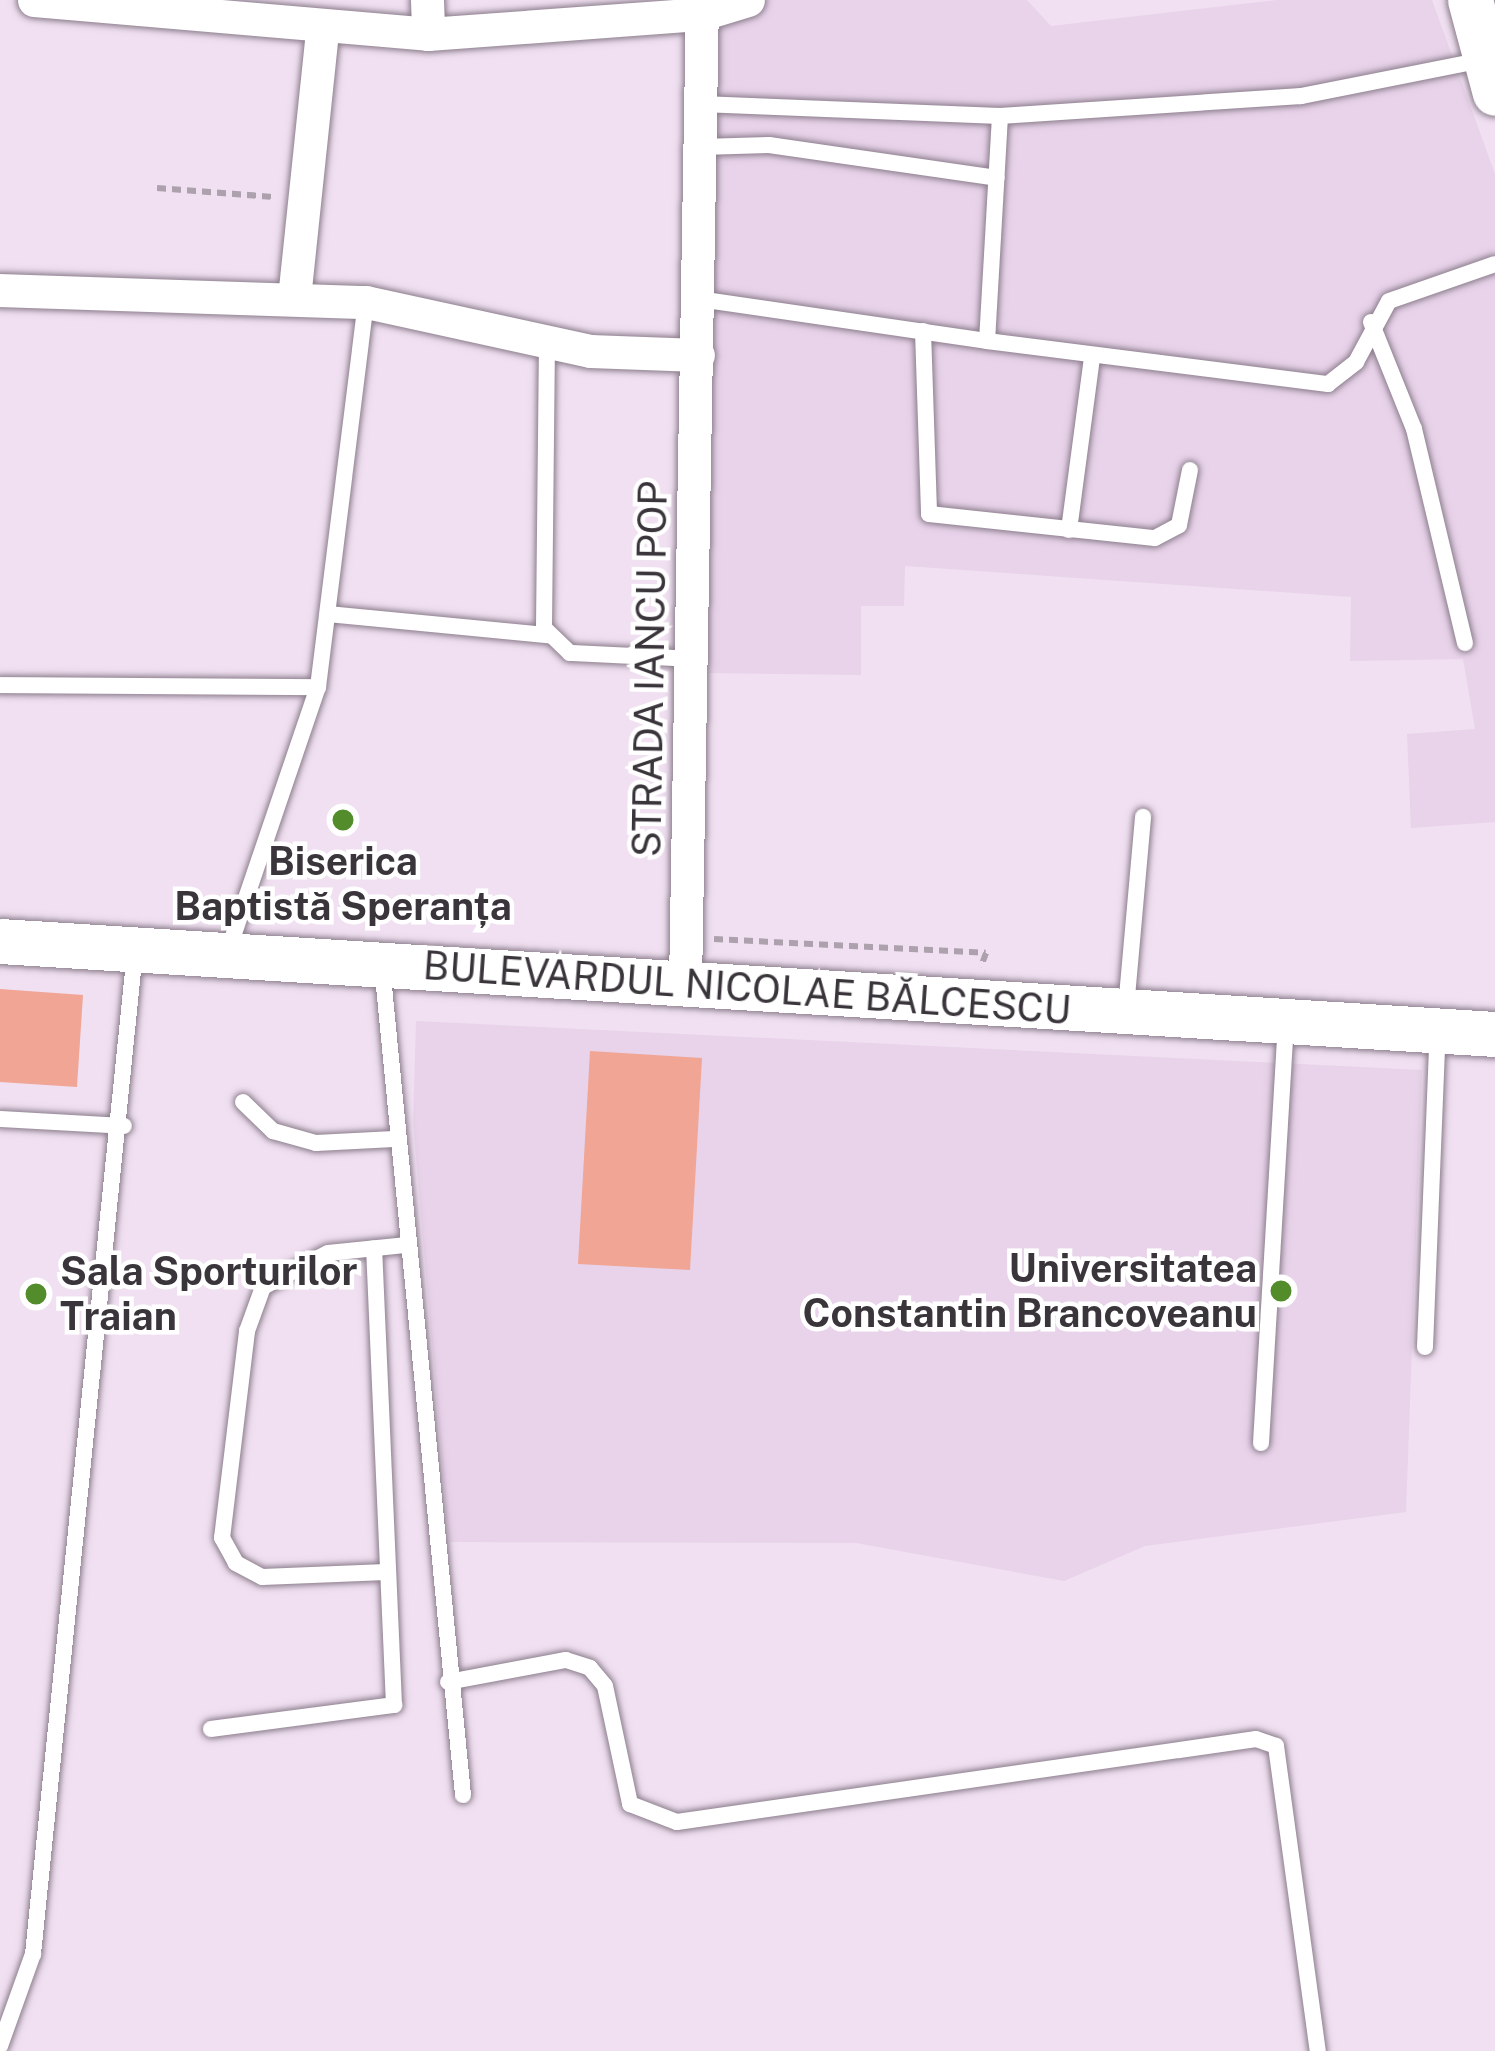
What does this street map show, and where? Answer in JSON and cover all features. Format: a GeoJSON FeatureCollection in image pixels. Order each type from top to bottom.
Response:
{"type":"FeatureCollection","features":[{"type":"Feature","properties":{"kind":"main road"},"geometry":{"type":"LineString","coordinates":[[1470,0],[1490,76]]}},
{"type":"Feature","properties":{"kind":"main road","name":"BULEVARDUL NICOLAE BĂLCESCU"},"geometry":{"type":"LineString","coordinates":[[0,941],[1495,1034]]}},
{"type":"Feature","properties":{"kind":"street"},"geometry":{"type":"LineString","coordinates":[[34,0],[182,8],[322,31],[428,34],[567,13],[702,7],[748,0]]}},
{"type":"Feature","properties":{"kind":"street"},"geometry":{"type":"LineString","coordinates":[[427,0],[428,34]]}},
{"type":"Feature","properties":{"kind":"street","name":"STRADA IANCU POP"},"geometry":{"type":"LineString","coordinates":[[685,984],[702,7]]}},
{"type":"Feature","properties":{"kind":"street"},"geometry":{"type":"LineString","coordinates":[[294,298],[322,31]]}},
{"type":"Feature","properties":{"kind":"street"},"geometry":{"type":"LineString","coordinates":[[0,290],[366,302],[547,341],[698,356]]}},
{"type":"Feature","properties":{"kind":"lane"},"geometry":{"type":"LineString","coordinates":[[701,104],[1000,116],[1301,96],[1490,76]]}},
{"type":"Feature","properties":{"kind":"lane"},"geometry":{"type":"LineString","coordinates":[[988,341],[1000,116]]}},
{"type":"Feature","properties":{"kind":"lane"},"geometry":{"type":"LineString","coordinates":[[700,147],[769,145],[997,178]]}},
{"type":"Feature","properties":{"kind":"lane"},"geometry":{"type":"LineString","coordinates":[[699,298],[1092,357],[1328,384],[1356,362],[1371,322],[1419,286],[1495,264]]}},
{"type":"Feature","properties":{"kind":"lane"},"geometry":{"type":"LineString","coordinates":[[226,956],[318,687],[366,302]]}},
{"type":"Feature","properties":{"kind":"lane"},"geometry":{"type":"LineString","coordinates":[[1371,322],[1414,429],[1465,644]]}},
{"type":"Feature","properties":{"kind":"lane"},"geometry":{"type":"LineString","coordinates":[[923,331],[929,514],[1069,530],[1170,535],[1190,470]]}},
{"type":"Feature","properties":{"kind":"lane"},"geometry":{"type":"LineString","coordinates":[[547,341],[539,604],[548,635]]}},
{"type":"Feature","properties":{"kind":"lane"},"geometry":{"type":"LineString","coordinates":[[1069,530],[1092,357]]}},
{"type":"Feature","properties":{"kind":"lane"},"geometry":{"type":"LineString","coordinates":[[328,614],[548,635],[570,653],[692,659]]}},
{"type":"Feature","properties":{"kind":"lane"},"geometry":{"type":"LineString","coordinates":[[0,685],[318,687]]}},
{"type":"Feature","properties":{"kind":"lane"},"geometry":{"type":"LineString","coordinates":[[1126,1011],[1143,818]]}},
{"type":"Feature","properties":{"kind":"lane"},"geometry":{"type":"LineString","coordinates":[[0,2046],[32,1954],[124,1126],[136,950]]}},
{"type":"Feature","properties":{"kind":"lane"},"geometry":{"type":"LineString","coordinates":[[382,965],[394,1139],[463,1795]]}},
{"type":"Feature","properties":{"kind":"lane"},"geometry":{"type":"LineString","coordinates":[[1262,1443],[1286,1021]]}},
{"type":"Feature","properties":{"kind":"lane"},"geometry":{"type":"LineString","coordinates":[[1425,1347],[1438,1030]]}},
{"type":"Feature","properties":{"kind":"lane"},"geometry":{"type":"LineString","coordinates":[[243,1102],[273,1131],[316,1143],[394,1139]]}},
{"type":"Feature","properties":{"kind":"lane"},"geometry":{"type":"LineString","coordinates":[[0,1118],[124,1126]]}},
{"type":"Feature","properties":{"kind":"lane"},"geometry":{"type":"LineString","coordinates":[[386,1572],[262,1577],[222,1538],[262,1287],[292,1264],[405,1245]]}},
{"type":"Feature","properties":{"kind":"lane"},"geometry":{"type":"LineString","coordinates":[[211,1729],[394,1705],[374,1248]]}},
{"type":"Feature","properties":{"kind":"lane"},"geometry":{"type":"LineString","coordinates":[[448,1682],[566,1660],[590,1668],[605,1686],[630,1804],[677,1822],[1256,1739],[1276,1746],[1318,2051]]}},
{"type":"Feature","properties":{"kind":"path"},"geometry":{"type":"LineString","coordinates":[[157,188],[304,199]]}},
{"type":"Feature","properties":{"kind":"shaded area"},"geometry":{"type":"Polygon","coordinates":[[[768,0],[1027,0],[1051,26],[1277,0],[1432,0],[1495,174],[1495,822],[1411,828],[1407,734],[1475,729],[1463,659],[1350,661],[1351,597],[905,566],[904,606],[861,606],[861,675],[708,673],[716,23],[768,0]]]}},
{"type":"Feature","properties":{"kind":"shaded area"},"geometry":{"type":"Polygon","coordinates":[[[0,989],[83,995],[77,1087],[0,1082],[0,989]]]}},
{"type":"Feature","properties":{"kind":"shaded area"},"geometry":{"type":"Polygon","coordinates":[[[416,1021],[1422,1070],[1406,1512],[1145,1546],[1064,1581],[856,1543],[449,1542],[413,1123],[416,1021]]]}},
{"type":"Feature","properties":{"kind":"shaded area"},"geometry":{"type":"Polygon","coordinates":[[[590,1051],[702,1058],[690,1270],[578,1264],[590,1051]]]}},
{"type":"Feature","properties":{"kind":"place","name":"Biserica Baptistă Speranța"},"geometry":{"type":"Point","coordinates":[343,820]}},
{"type":"Feature","properties":{"kind":"place","name":"Universitatea Constantin Brancoveanu"},"geometry":{"type":"Point","coordinates":[1281,1291]}},
{"type":"Feature","properties":{"kind":"place","name":"Sala Sporturilor Traian"},"geometry":{"type":"Point","coordinates":[36,1294]}}]}
